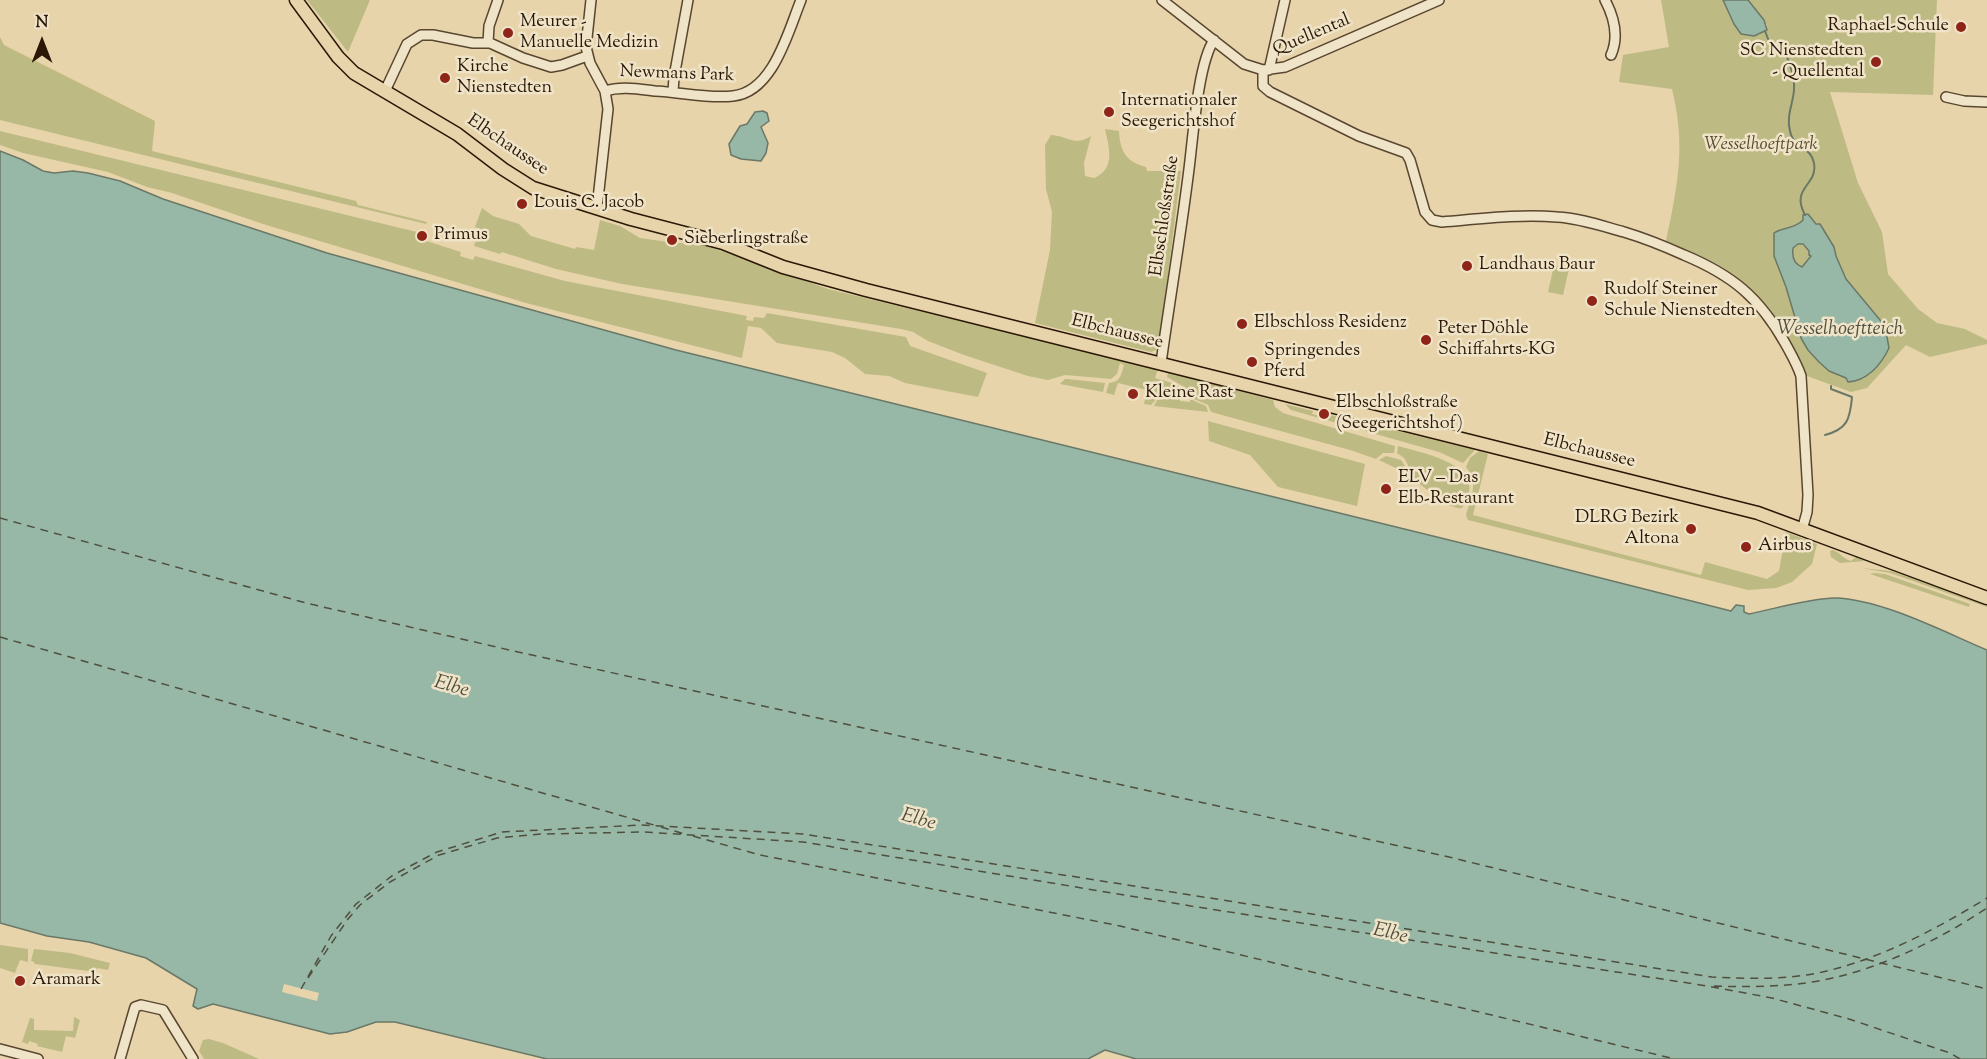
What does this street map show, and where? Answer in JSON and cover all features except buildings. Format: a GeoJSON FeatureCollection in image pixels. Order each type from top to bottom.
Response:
{"type":"FeatureCollection","features":[{"type":"Feature","properties":{"kind":"main road","name":"Elbchaussee"},"geometry":{"type":"LineString","coordinates":[[296,0],[350,69],[457,134],[503,170],[533,188],[631,219],[723,243],[783,267],[832,281],[1758,513],[1987,598]]}},
{"type":"Feature","properties":{"kind":"street"},"geometry":{"type":"LineString","coordinates":[[488,43],[489,26],[498,0]]}},
{"type":"Feature","properties":{"kind":"street"},"geometry":{"type":"LineString","coordinates":[[591,0],[586,39],[587,56],[604,91],[608,117],[597,208]]}},
{"type":"Feature","properties":{"kind":"street"},"geometry":{"type":"LineString","coordinates":[[673,92],[688,0]]}},
{"type":"Feature","properties":{"kind":"street","name":"Newmans Park"},"geometry":{"type":"LineString","coordinates":[[604,91],[623,88],[734,96],[753,89],[771,71],[801,0]]}},
{"type":"Feature","properties":{"kind":"street"},"geometry":{"type":"LineString","coordinates":[[1162,0],[1244,64],[1266,70]]}},
{"type":"Feature","properties":{"kind":"street"},"geometry":{"type":"LineString","coordinates":[[1285,0],[1262,83],[1267,90],[1359,136],[1406,153],[1425,212],[1432,220],[1442,222],[1520,216],[1558,217],[1600,225],[1668,248],[1713,267],[1736,282],[1760,304],[1773,321],[1797,364],[1801,376],[1807,471],[1807,512],[1802,530]]}},
{"type":"Feature","properties":{"kind":"street","name":"Quellental"},"geometry":{"type":"LineString","coordinates":[[1266,70],[1285,67],[1439,0]]}},
{"type":"Feature","properties":{"kind":"street"},"geometry":{"type":"LineString","coordinates":[[1605,0],[1613,19],[1616,37],[1611,55]]}},
{"type":"Feature","properties":{"kind":"street"},"geometry":{"type":"LineString","coordinates":[[385,92],[404,48],[418,36],[428,35],[473,43],[488,43],[550,67],[587,56]]}},
{"type":"Feature","properties":{"kind":"street","name":"Elbschloßstraße"},"geometry":{"type":"LineString","coordinates":[[1161,363],[1201,83],[1208,49],[1214,40]]}},
{"type":"Feature","properties":{"kind":"street"},"geometry":{"type":"LineString","coordinates":[[1946,97],[1987,102]]}},
{"type":"Feature","properties":{"kind":"street"},"geometry":{"type":"LineString","coordinates":[[120,1059],[135,1007],[141,1005],[163,1010],[193,1059]]}},
{"type":"Feature","properties":{"kind":"street"},"geometry":{"type":"LineString","coordinates":[[0,1049],[38,1059]]}},
{"type":"Feature","properties":{"kind":"green space"},"geometry":{"type":"Polygon","coordinates":[[[307,0],[370,0],[348,52],[344,47],[307,0]]]}},
{"type":"Feature","properties":{"kind":"green space","name":"Wesselhoeftpark"},"geometry":{"type":"Polygon","coordinates":[[[1661,0],[1723,0],[1741,34],[1759,35],[1766,30],[1767,25],[1748,0],[1937,0],[1933,95],[1830,92],[1858,183],[1882,232],[1888,274],[1918,309],[1937,323],[1965,329],[1987,340],[1987,344],[1930,357],[1906,345],[1867,388],[1851,392],[1807,376],[1776,321],[1746,284],[1717,264],[1666,241],[1679,165],[1679,129],[1672,89],[1619,82],[1623,55],[1669,47],[1661,0]],[[1803,220],[1797,226],[1787,228],[1773,248],[1794,312],[1839,376],[1846,378],[1869,375],[1887,352],[1885,326],[1846,279],[1834,247],[1820,225],[1813,221],[1803,220]]]}},
{"type":"Feature","properties":{"kind":"green space"},"geometry":{"type":"Polygon","coordinates":[[[0,37],[4,45],[155,121],[152,151],[356,201],[358,205],[427,222],[426,224],[0,120],[0,37]]]}},
{"type":"Feature","properties":{"kind":"green space"},"geometry":{"type":"Polygon","coordinates":[[[1105,129],[1119,131],[1125,155],[1133,162],[1146,167],[1147,171],[1181,171],[1159,345],[1151,352],[1035,323],[1050,250],[1052,212],[1046,189],[1045,145],[1051,135],[1076,141],[1091,136],[1084,163],[1085,176],[1094,178],[1106,169],[1108,163],[1109,150],[1105,129]]]}},
{"type":"Feature","properties":{"kind":"green space"},"geometry":{"type":"Polygon","coordinates":[[[0,131],[421,233],[423,240],[461,252],[460,256],[473,260],[475,256],[565,281],[747,316],[746,320],[753,321],[754,317],[764,318],[767,313],[906,337],[910,346],[987,373],[978,397],[905,383],[889,376],[865,374],[845,358],[832,352],[777,343],[761,328],[748,326],[742,358],[526,303],[263,224],[172,193],[147,187],[108,172],[23,153],[0,145],[0,131]]]}},
{"type":"Feature","properties":{"kind":"green space"},"geometry":{"type":"Polygon","coordinates":[[[482,208],[493,216],[519,224],[531,236],[575,249],[576,247],[594,250],[600,220],[620,226],[640,238],[675,243],[695,243],[828,289],[1158,369],[1155,378],[1177,386],[1184,395],[1174,394],[1157,398],[1151,405],[1144,404],[1147,390],[1118,383],[1114,395],[1106,393],[1109,383],[1116,381],[1121,374],[1124,365],[1120,363],[1117,374],[1111,379],[1065,375],[1048,380],[1028,376],[964,355],[928,341],[913,332],[901,329],[622,284],[556,269],[474,246],[480,229],[475,227],[482,208]]]}},
{"type":"Feature","properties":{"kind":"green space"},"geometry":{"type":"Polygon","coordinates":[[[1800,243],[1811,256],[1802,267],[1795,262],[1793,254],[1793,248],[1800,243]]]}},
{"type":"Feature","properties":{"kind":"green space"},"geometry":{"type":"Polygon","coordinates":[[[1554,265],[1569,269],[1563,295],[1548,292],[1554,265]]]}},
{"type":"Feature","properties":{"kind":"green space"},"geometry":{"type":"Polygon","coordinates":[[[1168,372],[1273,400],[1275,407],[1283,413],[1395,446],[1394,453],[1383,453],[1376,459],[1211,412],[1208,405],[1187,396],[1186,388],[1167,377],[1168,372]]]}},
{"type":"Feature","properties":{"kind":"green space"},"geometry":{"type":"Polygon","coordinates":[[[1065,379],[1105,383],[1103,392],[1060,384],[1065,379]]]}},
{"type":"Feature","properties":{"kind":"green space"},"geometry":{"type":"Polygon","coordinates":[[[1173,396],[1180,397],[1180,401],[1190,402],[1190,399],[1206,406],[1208,412],[1154,406],[1157,400],[1173,396]]]}},
{"type":"Feature","properties":{"kind":"green space"},"geometry":{"type":"Polygon","coordinates":[[[1285,404],[1313,411],[1312,414],[1323,417],[1324,414],[1345,418],[1475,450],[1463,463],[1439,452],[1291,410],[1285,404]]]}},
{"type":"Feature","properties":{"kind":"green space"},"geometry":{"type":"Polygon","coordinates":[[[1208,421],[1365,464],[1357,506],[1278,487],[1250,455],[1209,441],[1208,421]]]}},
{"type":"Feature","properties":{"kind":"green space"},"geometry":{"type":"Polygon","coordinates":[[[1398,446],[1438,458],[1462,472],[1468,481],[1469,493],[1462,508],[1456,508],[1442,501],[1407,474],[1408,465],[1397,453],[1398,446]]]}},
{"type":"Feature","properties":{"kind":"green space"},"geometry":{"type":"Polygon","coordinates":[[[1479,451],[1488,454],[1473,515],[1701,575],[1705,562],[1767,579],[1779,571],[1786,532],[1817,544],[1812,564],[1792,582],[1776,588],[1748,590],[1468,520],[1466,515],[1473,485],[1466,467],[1470,458],[1479,451]]]}},
{"type":"Feature","properties":{"kind":"green space"},"geometry":{"type":"Polygon","coordinates":[[[1386,456],[1401,460],[1405,466],[1404,472],[1379,460],[1386,456]]]}},
{"type":"Feature","properties":{"kind":"green space"},"geometry":{"type":"Polygon","coordinates":[[[1833,550],[1848,560],[1851,561],[1856,557],[1865,561],[1840,563],[1831,557],[1830,551],[1833,550]]]}},
{"type":"Feature","properties":{"kind":"green space"},"geometry":{"type":"Polygon","coordinates":[[[1861,568],[1891,571],[1987,604],[1987,607],[1890,573],[1861,568]]]}},
{"type":"Feature","properties":{"kind":"green space"},"geometry":{"type":"Polygon","coordinates":[[[1870,574],[1885,574],[1970,604],[1969,607],[1870,574]]]}},
{"type":"Feature","properties":{"kind":"green space"},"geometry":{"type":"Polygon","coordinates":[[[0,945],[28,949],[28,962],[20,960],[15,973],[0,968],[0,945]]]}},
{"type":"Feature","properties":{"kind":"green space"},"geometry":{"type":"Polygon","coordinates":[[[34,949],[70,953],[110,963],[108,970],[97,968],[96,972],[35,964],[31,961],[34,949]]]}},
{"type":"Feature","properties":{"kind":"green space"},"geometry":{"type":"Polygon","coordinates":[[[74,1017],[80,1020],[75,1038],[66,1036],[62,1052],[37,1046],[38,1044],[29,1041],[28,1044],[22,1042],[30,1018],[34,1019],[34,1030],[73,1031],[74,1017]]]}},
{"type":"Feature","properties":{"kind":"green space"},"geometry":{"type":"Polygon","coordinates":[[[209,1039],[259,1059],[204,1059],[199,1051],[203,1040],[209,1039]]]}},
{"type":"Feature","properties":{"kind":"water"},"geometry":{"type":"Polygon","coordinates":[[[1723,0],[1748,0],[1764,20],[1767,30],[1754,36],[1741,34],[1723,0]]]}},
{"type":"Feature","properties":{"kind":"water"},"geometry":{"type":"Polygon","coordinates":[[[755,112],[767,113],[769,121],[761,127],[768,143],[761,161],[741,159],[731,155],[729,144],[740,126],[747,124],[755,112]]]}},
{"type":"Feature","properties":{"kind":"water","name":"Elbe"},"geometry":{"type":"Polygon","coordinates":[[[0,151],[43,171],[54,173],[73,171],[120,181],[163,199],[327,253],[676,350],[1731,611],[1736,605],[1744,606],[1744,612],[1749,614],[1825,598],[1872,604],[1912,618],[1987,650],[1987,1059],[1136,1059],[1105,1050],[1088,1059],[547,1059],[395,1022],[376,1022],[347,1032],[330,1034],[213,1004],[198,1009],[193,1006],[197,989],[146,958],[89,942],[47,936],[0,923],[0,151]]]}},
{"type":"Feature","properties":{"kind":"water","name":"Wesselhoeftteich"},"geometry":{"type":"Polygon","coordinates":[[[1808,214],[1816,224],[1820,224],[1834,247],[1846,279],[1885,326],[1889,348],[1886,354],[1873,371],[1855,381],[1848,382],[1846,378],[1829,371],[1808,350],[1801,338],[1774,256],[1774,233],[1800,223],[1803,215],[1808,214]],[[1798,244],[1793,248],[1795,262],[1802,267],[1811,256],[1803,244],[1798,244]]]}},
{"type":"Feature","properties":{"kind":"pier"},"geometry":{"type":"Polygon","coordinates":[[[284,984],[319,993],[317,1001],[282,992],[284,984]]]}},
{"type":"Feature","properties":{"kind":"waterway"},"geometry":{"type":"LineString","coordinates":[[1765,31],[1770,44],[1783,50],[1792,73],[1794,90],[1789,120],[1792,137],[1809,153],[1814,163],[1812,177],[1802,192],[1801,206],[1805,215]]}},
{"type":"Feature","properties":{"kind":"waterway"},"geometry":{"type":"LineString","coordinates":[[1825,435],[1838,430],[1846,422],[1852,397],[1831,389],[1831,386]]}},
{"type":"Feature","properties":{"kind":"ferry route"},"geometry":{"type":"LineString","coordinates":[[0,518],[306,603],[518,652],[1449,857],[1987,989]]}},
{"type":"Feature","properties":{"kind":"ferry route"},"geometry":{"type":"LineString","coordinates":[[0,637],[654,825]]}},
{"type":"Feature","properties":{"kind":"ferry route"},"geometry":{"type":"LineString","coordinates":[[301,989],[331,936],[356,904],[393,875],[437,852],[502,832],[641,825],[803,834],[1727,978],[1799,976],[1848,965],[1910,941],[1987,898]]}},
{"type":"Feature","properties":{"kind":"ferry route"},"geometry":{"type":"LineString","coordinates":[[661,827],[685,834]]}},
{"type":"Feature","properties":{"kind":"ferry route"},"geometry":{"type":"LineString","coordinates":[[308,978],[360,905],[390,882],[439,855],[497,838],[542,834],[644,832],[803,842],[1197,907],[1707,986],[1772,998],[1849,1019],[1950,1053],[1960,1059]]}},
{"type":"Feature","properties":{"kind":"ferry route"},"geometry":{"type":"LineString","coordinates":[[693,836],[760,855],[1120,926],[1675,1059]]}},
{"type":"Feature","properties":{"kind":"ferry route"},"geometry":{"type":"LineString","coordinates":[[1714,986],[1787,985],[1822,980],[1872,967],[1920,946],[1966,922],[1987,908]]}},
{"type":"Feature","properties":{"kind":"place","name":"Raphael-Schule"},"geometry":{"type":"Point","coordinates":[1961,27]}},
{"type":"Feature","properties":{"kind":"place","name":"Meurer - Manuelle Medizin"},"geometry":{"type":"Point","coordinates":[508,33]}},
{"type":"Feature","properties":{"kind":"place","name":"SC Nienstedten - Quellental"},"geometry":{"type":"Point","coordinates":[1876,62]}},
{"type":"Feature","properties":{"kind":"place","name":"Kirche Nienstedten"},"geometry":{"type":"Point","coordinates":[445,78]}},
{"type":"Feature","properties":{"kind":"place","name":"Internationaler Seegerichtshof"},"geometry":{"type":"Point","coordinates":[1109,112]}},
{"type":"Feature","properties":{"kind":"place","name":"Louis C. Jacob"},"geometry":{"type":"Point","coordinates":[522,204]}},
{"type":"Feature","properties":{"kind":"place","name":"Primus"},"geometry":{"type":"Point","coordinates":[422,236]}},
{"type":"Feature","properties":{"kind":"place","name":"Sieberlingstraße"},"geometry":{"type":"Point","coordinates":[672,240]}},
{"type":"Feature","properties":{"kind":"place","name":"Landhaus Baur"},"geometry":{"type":"Point","coordinates":[1467,266]}},
{"type":"Feature","properties":{"kind":"place","name":"Rudolf Steiner Schule Nienstedten"},"geometry":{"type":"Point","coordinates":[1592,301]}},
{"type":"Feature","properties":{"kind":"place","name":"Elbschloss Residenz"},"geometry":{"type":"Point","coordinates":[1242,324]}},
{"type":"Feature","properties":{"kind":"place","name":"Peter Döhle Schiffahrts-KG"},"geometry":{"type":"Point","coordinates":[1426,340]}},
{"type":"Feature","properties":{"kind":"place","name":"Springendes Pferd"},"geometry":{"type":"Point","coordinates":[1252,362]}},
{"type":"Feature","properties":{"kind":"place","name":"Kleine Rast"},"geometry":{"type":"Point","coordinates":[1133,394]}},
{"type":"Feature","properties":{"kind":"place","name":"Elbschloßstraße (Seegerichtshof)"},"geometry":{"type":"Point","coordinates":[1324,414]}},
{"type":"Feature","properties":{"kind":"place","name":"ELV – Das Elb-Restaurant"},"geometry":{"type":"Point","coordinates":[1386,489]}},
{"type":"Feature","properties":{"kind":"place","name":"DLRG Bezirk Altona"},"geometry":{"type":"Point","coordinates":[1691,529]}},
{"type":"Feature","properties":{"kind":"place","name":"Airbus"},"geometry":{"type":"Point","coordinates":[1746,547]}},
{"type":"Feature","properties":{"kind":"place","name":"Aramark"},"geometry":{"type":"Point","coordinates":[20,981]}}]}
